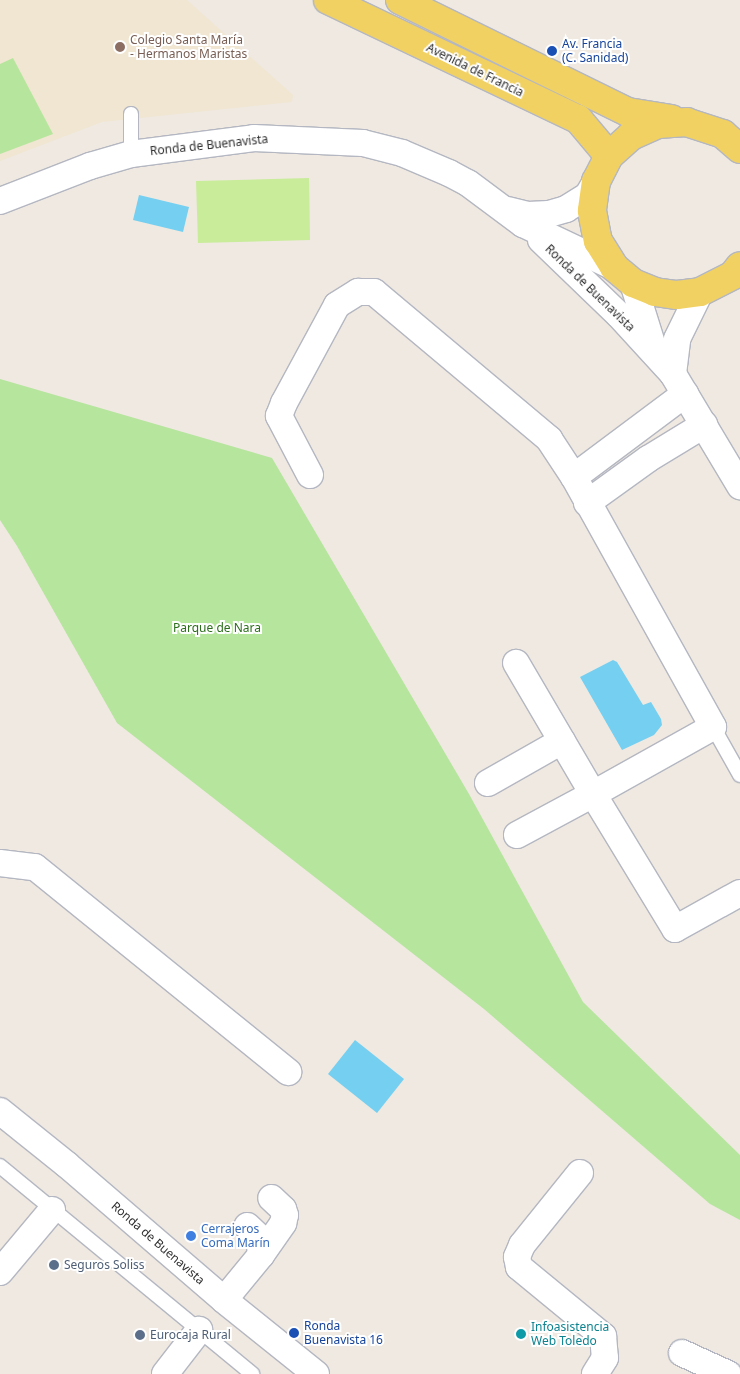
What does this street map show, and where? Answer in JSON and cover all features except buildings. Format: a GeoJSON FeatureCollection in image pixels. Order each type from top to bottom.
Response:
{"type":"FeatureCollection","features":[{"type":"Feature","properties":{"kind":"main road","name":"Avenida de Francia"},"geometry":{"type":"LineString","coordinates":[[328,0],[578,119],[609,156]]}},
{"type":"Feature","properties":{"kind":"main road"},"geometry":{"type":"LineString","coordinates":[[400,0],[628,112],[687,122],[723,134],[740,149]]}},
{"type":"Feature","properties":{"kind":"main road"},"geometry":{"type":"LineString","coordinates":[[687,122],[658,124],[631,136],[609,156],[596,181],[592,211],[598,241],[624,275],[662,293],[677,295],[700,292],[738,273]]}},
{"type":"Feature","properties":{"kind":"street","name":"Ronda de Buenavista"},"geometry":{"type":"LineString","coordinates":[[0,201],[90,166],[131,154],[254,138],[363,143],[402,153],[449,173],[468,183],[524,224],[624,275],[656,355]]}},
{"type":"Feature","properties":{"kind":"street","name":"Ronda de Buenavista"},"geometry":{"type":"LineString","coordinates":[[501,208],[528,215],[549,214],[566,209],[588,195],[596,181]]}},
{"type":"Feature","properties":{"kind":"street","name":"Ronda de Buenavista"},"geometry":{"type":"LineString","coordinates":[[524,224],[620,315],[656,355],[679,384],[740,486]]}},
{"type":"Feature","properties":{"kind":"street"},"geometry":{"type":"LineString","coordinates":[[310,475],[279,416],[284,403],[337,305],[358,292],[374,292],[548,439],[574,477],[587,504],[713,728],[517,835]]}},
{"type":"Feature","properties":{"kind":"street"},"geometry":{"type":"LineString","coordinates":[[574,477],[679,384],[676,339],[700,292]]}},
{"type":"Feature","properties":{"kind":"street"},"geometry":{"type":"LineString","coordinates":[[587,504],[648,459],[704,425]]}},
{"type":"Feature","properties":{"kind":"street"},"geometry":{"type":"LineString","coordinates":[[516,663],[675,929],[740,894]]}},
{"type":"Feature","properties":{"kind":"street"},"geometry":{"type":"LineString","coordinates":[[488,782],[562,741]]}},
{"type":"Feature","properties":{"kind":"street"},"geometry":{"type":"LineString","coordinates":[[0,863],[35,867],[288,1072]]}},
{"type":"Feature","properties":{"kind":"street","name":"Ronda de Buenavista"},"geometry":{"type":"LineString","coordinates":[[0,1111],[66,1164],[224,1300],[316,1374]]}},
{"type":"Feature","properties":{"kind":"street"},"geometry":{"type":"LineString","coordinates":[[580,1173],[522,1245],[517,1257],[519,1267],[603,1336],[605,1358],[595,1374]]}},
{"type":"Feature","properties":{"kind":"street"},"geometry":{"type":"LineString","coordinates":[[224,1300],[261,1255],[283,1223],[285,1215],[283,1209],[271,1198]]}},
{"type":"Feature","properties":{"kind":"street"},"geometry":{"type":"LineString","coordinates":[[0,1272],[52,1210]]}},
{"type":"Feature","properties":{"kind":"street"},"geometry":{"type":"LineString","coordinates":[[247,1226],[258,1237],[261,1255]]}},
{"type":"Feature","properties":{"kind":"street"},"geometry":{"type":"LineString","coordinates":[[166,1374],[199,1330]]}},
{"type":"Feature","properties":{"kind":"street"},"geometry":{"type":"LineString","coordinates":[[682,1353],[728,1374]]}},
{"type":"Feature","properties":{"kind":"lane"},"geometry":{"type":"LineString","coordinates":[[131,114],[131,154]]}},
{"type":"Feature","properties":{"kind":"lane"},"geometry":{"type":"LineString","coordinates":[[713,728],[740,775]]}},
{"type":"Feature","properties":{"kind":"lane"},"geometry":{"type":"LineString","coordinates":[[0,1166],[252,1374]]}},
{"type":"Feature","properties":{"kind":"shaded area","name":"Colegio Santa María - Hermanos Maristas"},"geometry":{"type":"Polygon","coordinates":[[[0,0],[187,0],[293,95],[292,102],[102,122],[0,161],[0,0]]]}},
{"type":"Feature","properties":{"kind":"green space"},"geometry":{"type":"Polygon","coordinates":[[[13,58],[53,134],[0,154],[0,64],[13,58]]]}},
{"type":"Feature","properties":{"kind":"green space"},"geometry":{"type":"Polygon","coordinates":[[[309,178],[310,240],[198,243],[196,181],[309,178]]]}},
{"type":"Feature","properties":{"kind":"green space","name":"Parque de Nara"},"geometry":{"type":"Polygon","coordinates":[[[0,379],[272,458],[469,794],[583,1002],[740,1155],[740,1220],[710,1204],[484,1009],[117,723],[17,546],[0,520],[0,379]]]}},
{"type":"Feature","properties":{"kind":"water"},"geometry":{"type":"Polygon","coordinates":[[[139,195],[189,207],[183,232],[133,220],[139,195]]]}},
{"type":"Feature","properties":{"kind":"water"},"geometry":{"type":"Polygon","coordinates":[[[613,660],[617,662],[643,705],[651,702],[661,719],[662,725],[654,735],[622,750],[580,677],[613,660]]]}},
{"type":"Feature","properties":{"kind":"water"},"geometry":{"type":"Polygon","coordinates":[[[355,1040],[404,1079],[377,1113],[328,1074],[355,1040]]]}},
{"type":"Feature","properties":{"kind":"place","name":"Colegio Santa María - Hermanos Maristas"},"geometry":{"type":"Point","coordinates":[120,47]}},
{"type":"Feature","properties":{"kind":"place","name":"Av. Francia (C. Sanidad)"},"geometry":{"type":"Point","coordinates":[552,51]}},
{"type":"Feature","properties":{"kind":"place","name":"Cerrajeros Coma Marín"},"geometry":{"type":"Point","coordinates":[191,1236]}},
{"type":"Feature","properties":{"kind":"place","name":"Seguros Soliss"},"geometry":{"type":"Point","coordinates":[54,1265]}},
{"type":"Feature","properties":{"kind":"place","name":"Ronda Buenavista 16"},"geometry":{"type":"Point","coordinates":[294,1333]}},
{"type":"Feature","properties":{"kind":"place","name":"Infoasistencia Web Toledo"},"geometry":{"type":"Point","coordinates":[521,1334]}},
{"type":"Feature","properties":{"kind":"place","name":"Eurocaja Rural"},"geometry":{"type":"Point","coordinates":[140,1335]}}]}
